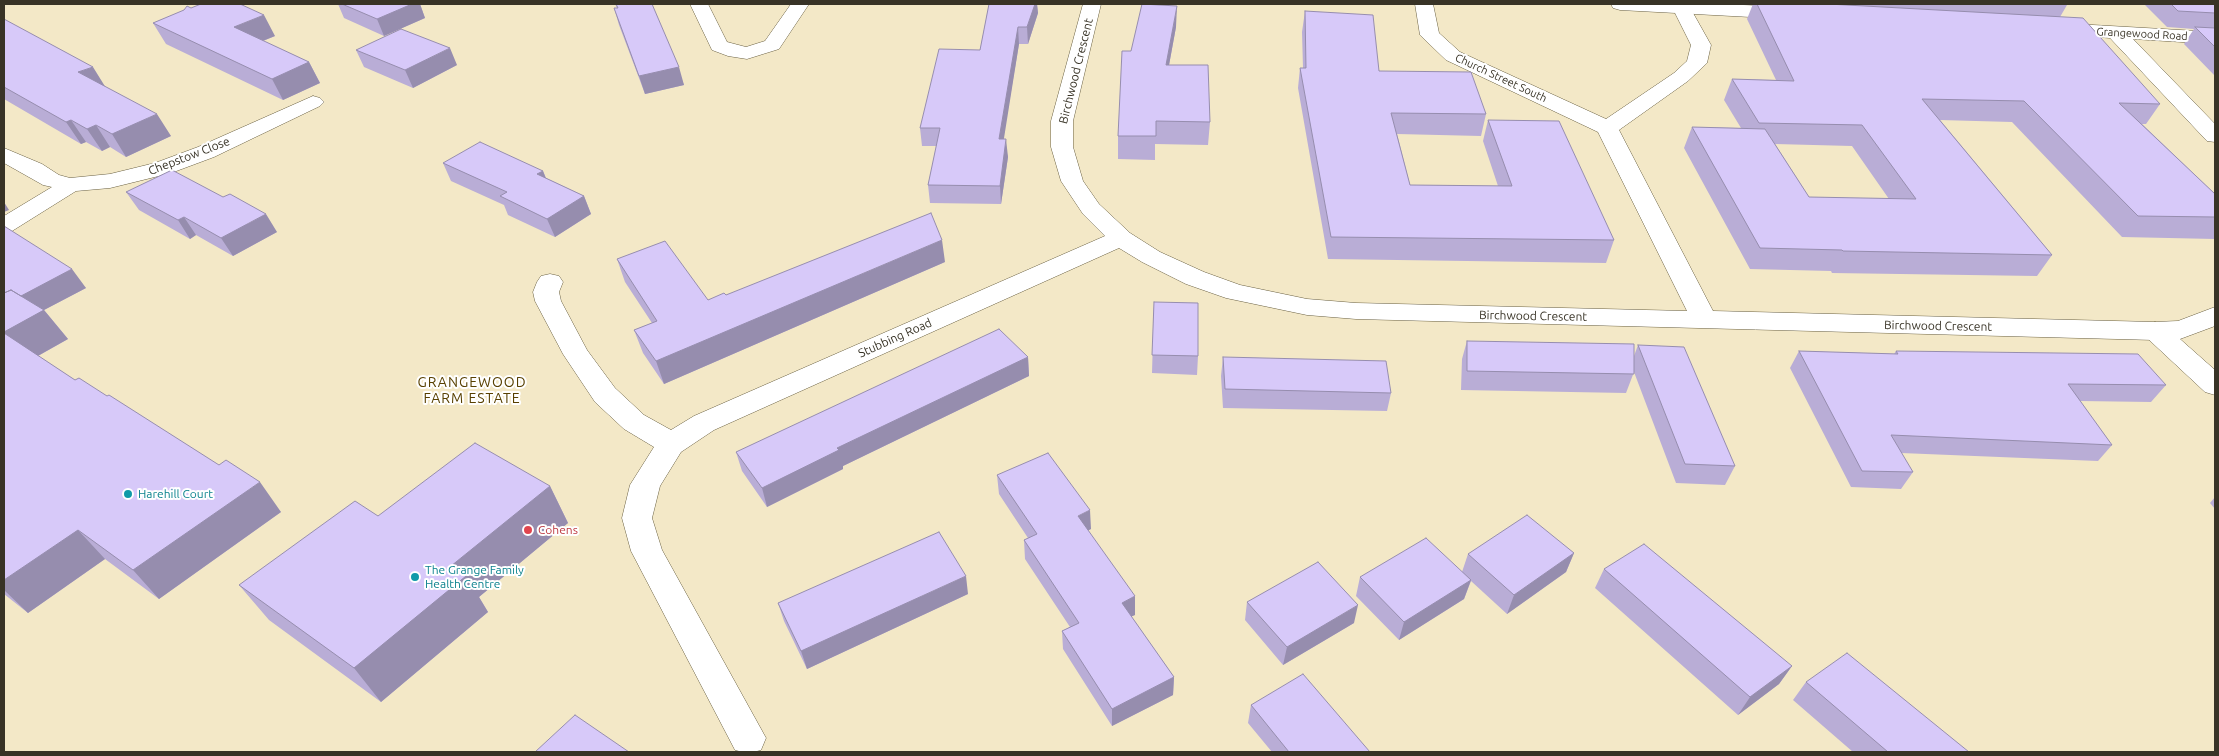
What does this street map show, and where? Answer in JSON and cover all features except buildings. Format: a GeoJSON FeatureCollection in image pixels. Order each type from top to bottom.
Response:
{"type":"FeatureCollection","features":[{"type":"Feature","properties":{"kind":"street"},"geometry":{"type":"LineString","coordinates":[[700,4],[719,46],[734,52],[747,53],[772,45],[800,4]]}},
{"type":"Feature","properties":{"kind":"street","name":"Birchwood Crescent"},"geometry":{"type":"LineString","coordinates":[[1092,4],[1062,121],[1062,147],[1072,181],[1091,209],[1121,238],[1151,257],[1195,278],[1235,292],[1307,308],[1356,311],[2154,331],[2181,330],[2215,316]]}},
{"type":"Feature","properties":{"kind":"street","name":"Church Street South"},"geometry":{"type":"LineString","coordinates":[[1424,4],[1430,36],[1453,56],[1607,128]]}},
{"type":"Feature","properties":{"kind":"street"},"geometry":{"type":"LineString","coordinates":[[1620,4],[1807,14]]}},
{"type":"Feature","properties":{"kind":"street"},"geometry":{"type":"LineString","coordinates":[[1681,7],[1701,45],[1697,63],[1681,77],[1607,128],[1705,320]]}},
{"type":"Feature","properties":{"kind":"street","name":"Grangewood Road"},"geometry":{"type":"LineString","coordinates":[[2038,28],[2215,38]]}},
{"type":"Feature","properties":{"kind":"street"},"geometry":{"type":"LineString","coordinates":[[2116,33],[2215,136]]}},
{"type":"Feature","properties":{"kind":"street","name":"Chepstow Close"},"geometry":{"type":"LineString","coordinates":[[4,155],[34,169],[51,180],[70,185],[110,181],[163,168],[206,152],[314,102]]}},
{"type":"Feature","properties":{"kind":"street"},"geometry":{"type":"LineString","coordinates":[[4,226],[70,185]]}},
{"type":"Feature","properties":{"kind":"street","name":"Stubbing Road"},"geometry":{"type":"LineString","coordinates":[[748,738],[647,551],[638,518],[645,486],[671,444],[704,423],[1121,238]]}},
{"type":"Feature","properties":{"kind":"street"},"geometry":{"type":"LineString","coordinates":[[550,282],[546,292],[548,301],[576,354],[604,395],[634,422],[671,444]]}},
{"type":"Feature","properties":{"kind":"street"},"geometry":{"type":"LineString","coordinates":[[2154,331],[2215,385]]}},
{"type":"Feature","properties":{"kind":"place","name":"Harehill Court"},"geometry":{"type":"Point","coordinates":[128,494]}},
{"type":"Feature","properties":{"kind":"place","name":"Cohens"},"geometry":{"type":"Point","coordinates":[528,530]}},
{"type":"Feature","properties":{"kind":"place","name":"The Grange Family Health Centre"},"geometry":{"type":"Point","coordinates":[415,577]}},
{"type":"Feature","properties":{"kind":"district","name":"GRANGEWOOD FARM ESTATE"},"geometry":{"type":"Point","coordinates":[472,390]}}]}
